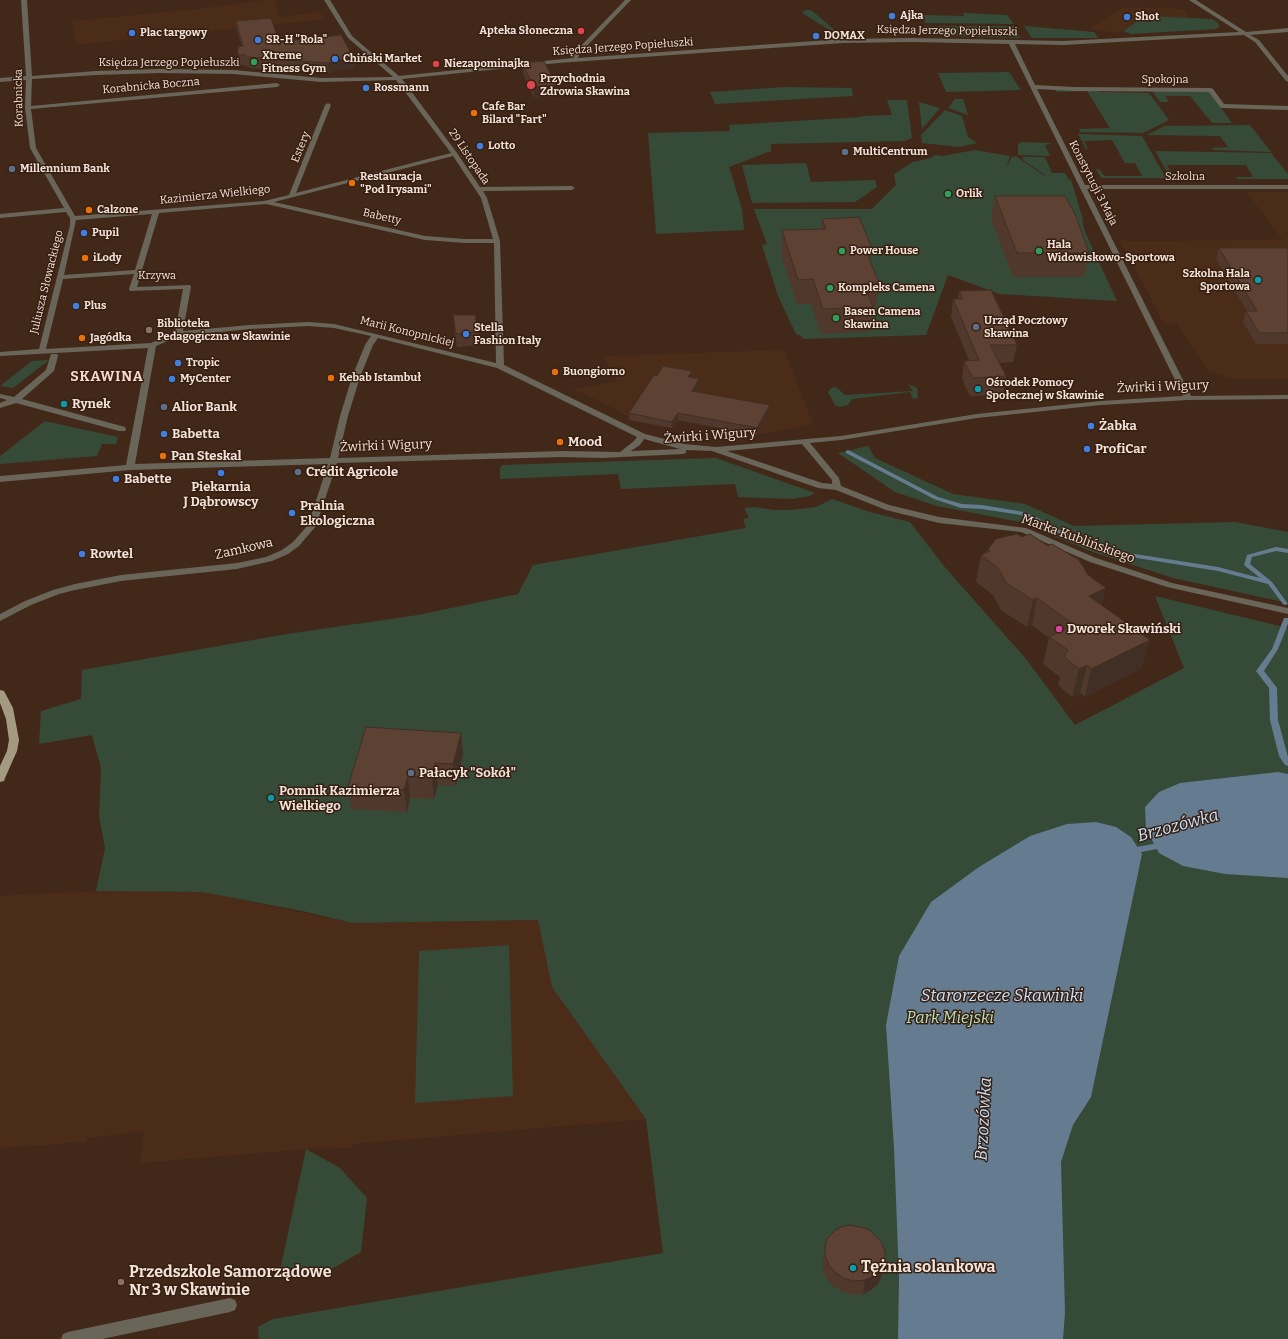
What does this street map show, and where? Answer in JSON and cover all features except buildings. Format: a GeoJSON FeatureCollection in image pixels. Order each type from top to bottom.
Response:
{"type":"FeatureCollection","features":[{"type":"Feature","properties":{"kind":"main road"},"geometry":{"type":"LineString","coordinates":[[0,693],[8,708],[14,740],[9,758],[0,778]]}},
{"type":"Feature","properties":{"kind":"street","name":"Korabnicka"},"geometry":{"type":"LineString","coordinates":[[24,0],[29,78],[28,108],[30,133],[34,148],[69,210]]}},
{"type":"Feature","properties":{"kind":"street","name":"29 Listopada"},"geometry":{"type":"LineString","coordinates":[[327,0],[350,37],[398,78],[455,154],[484,198],[497,241],[500,366]]}},
{"type":"Feature","properties":{"kind":"street"},"geometry":{"type":"LineString","coordinates":[[576,60],[577,53],[628,0]]}},
{"type":"Feature","properties":{"kind":"street"},"geometry":{"type":"LineString","coordinates":[[1192,0],[1257,41],[1288,80]]}},
{"type":"Feature","properties":{"kind":"street","name":"Księdza Jerzego Popiełuszki"},"geometry":{"type":"LineString","coordinates":[[0,80],[96,73],[182,71],[233,72],[321,80],[352,80],[398,78],[576,60],[859,40],[1081,42],[1247,34],[1288,30]]}},
{"type":"Feature","properties":{"kind":"street","name":"Konstytucji 3 Maja"},"geometry":{"type":"LineString","coordinates":[[1011,42],[1188,398]]}},
{"type":"Feature","properties":{"kind":"street","name":"Korabnicka Boczna"},"geometry":{"type":"LineString","coordinates":[[28,108],[276,85]]}},
{"type":"Feature","properties":{"kind":"street","name":"Spokojna"},"geometry":{"type":"LineString","coordinates":[[1033,87],[1074,89],[1212,90],[1222,106],[1288,108]]}},
{"type":"Feature","properties":{"kind":"street","name":"Estery"},"geometry":{"type":"LineString","coordinates":[[292,196],[328,105]]}},
{"type":"Feature","properties":{"kind":"street","name":"Kazimierza Wielkiego"},"geometry":{"type":"LineString","coordinates":[[73,218],[264,203],[455,154]]}},
{"type":"Feature","properties":{"kind":"street","name":"Szkolna"},"geometry":{"type":"LineString","coordinates":[[1083,187],[1288,187]]}},
{"type":"Feature","properties":{"kind":"street"},"geometry":{"type":"LineString","coordinates":[[478,189],[572,188]]}},
{"type":"Feature","properties":{"kind":"street","name":"Babetty"},"geometry":{"type":"LineString","coordinates":[[264,203],[425,238],[458,241],[497,241]]}},
{"type":"Feature","properties":{"kind":"street"},"geometry":{"type":"LineString","coordinates":[[0,216],[69,210],[73,218]]}},
{"type":"Feature","properties":{"kind":"street","name":"Krzywa"},"geometry":{"type":"LineString","coordinates":[[156,211],[133,289],[187,287],[179,334]]}},
{"type":"Feature","properties":{"kind":"street","name":"Juliusza Słowackiego"},"geometry":{"type":"LineString","coordinates":[[42,351],[73,218]]}},
{"type":"Feature","properties":{"kind":"street"},"geometry":{"type":"LineString","coordinates":[[60,277],[138,272]]}},
{"type":"Feature","properties":{"kind":"street","name":"Marii Konopnickiej"},"geometry":{"type":"LineString","coordinates":[[152,345],[179,334],[250,327],[309,324],[326,325],[376,335],[500,366],[642,436],[684,447],[713,449]]}},
{"type":"Feature","properties":{"kind":"street","name":"Zamkowa"},"geometry":{"type":"LineString","coordinates":[[0,618],[28,603],[56,592],[95,582],[237,566],[269,559],[285,552],[296,544],[306,535],[312,526],[333,461],[348,403],[361,362],[369,345],[376,335]]}},
{"type":"Feature","properties":{"kind":"street"},"geometry":{"type":"LineString","coordinates":[[0,354],[152,345],[130,467],[0,479]]}},
{"type":"Feature","properties":{"kind":"street"},"geometry":{"type":"LineString","coordinates":[[0,406],[16,400],[50,371],[54,356]]}},
{"type":"Feature","properties":{"kind":"street"},"geometry":{"type":"LineString","coordinates":[[0,396],[122,429]]}},
{"type":"Feature","properties":{"kind":"street","name":"Żwirki i Wigury"},"geometry":{"type":"LineString","coordinates":[[130,467],[562,454],[602,455],[713,449],[841,438],[940,421],[1044,408],[1188,398],[1288,397]]}},
{"type":"Feature","properties":{"kind":"street"},"geometry":{"type":"LineString","coordinates":[[622,454],[637,444],[642,436]]}},
{"type":"Feature","properties":{"kind":"street"},"geometry":{"type":"LineString","coordinates":[[805,442],[836,480],[837,487]]}},
{"type":"Feature","properties":{"kind":"street","name":"Marka Kublińskiego"},"geometry":{"type":"LineString","coordinates":[[713,449],[821,486],[837,487],[886,507],[939,520],[1023,530],[1093,560],[1170,585],[1288,611]]}},
{"type":"Feature","properties":{"kind":"street"},"geometry":{"type":"LineString","coordinates":[[68,1339],[101,1336],[230,1305]]}},
{"type":"Feature","properties":{"kind":"shaded area","name":"Plac targowy"},"geometry":{"type":"Polygon","coordinates":[[[276,0],[278,17],[320,12],[326,19],[76,45],[72,21],[198,9],[276,0]]]}},
{"type":"Feature","properties":{"kind":"shaded area"},"geometry":{"type":"Polygon","coordinates":[[[1123,7],[1184,9],[1189,18],[1144,16],[1147,19],[1118,33],[1089,29],[1123,7]]]}},
{"type":"Feature","properties":{"kind":"shaded area"},"geometry":{"type":"Polygon","coordinates":[[[1247,192],[1288,192],[1288,379],[1233,379],[1208,370],[1176,323],[1164,324],[1120,240],[1283,240],[1247,192]]]}},
{"type":"Feature","properties":{"kind":"shaded area"},"geometry":{"type":"Polygon","coordinates":[[[784,350],[813,424],[757,435],[679,421],[674,429],[628,420],[629,418],[618,410],[573,389],[618,381],[603,356],[784,350]]]}},
{"type":"Feature","properties":{"kind":"shaded area"},"geometry":{"type":"Polygon","coordinates":[[[96,891],[202,892],[353,923],[538,920],[552,987],[646,1119],[352,1144],[351,1148],[306,1149],[140,1163],[144,1131],[87,1138],[86,1142],[0,1148],[0,896],[96,891]]]}},
{"type":"Feature","properties":{"kind":"green space"},"geometry":{"type":"Polygon","coordinates":[[[805,10],[811,10],[836,31],[828,29],[802,13],[805,10]]]}},
{"type":"Feature","properties":{"kind":"green space"},"geometry":{"type":"Polygon","coordinates":[[[963,13],[1007,15],[1014,24],[925,23],[923,15],[964,16],[963,13]]]}},
{"type":"Feature","properties":{"kind":"green space"},"geometry":{"type":"Polygon","coordinates":[[[1149,16],[1212,19],[1220,26],[1216,29],[1132,34],[1123,31],[1143,18],[1149,16]]]}},
{"type":"Feature","properties":{"kind":"green space"},"geometry":{"type":"Polygon","coordinates":[[[925,26],[1015,26],[1020,38],[928,35],[925,26]]]}},
{"type":"Feature","properties":{"kind":"green space"},"geometry":{"type":"Polygon","coordinates":[[[1024,26],[1094,32],[1098,38],[1032,38],[1024,26]]]}},
{"type":"Feature","properties":{"kind":"green space"},"geometry":{"type":"Polygon","coordinates":[[[1009,72],[1021,90],[946,92],[938,73],[1009,72]]]}},
{"type":"Feature","properties":{"kind":"green space"},"geometry":{"type":"Polygon","coordinates":[[[784,87],[852,88],[853,96],[715,104],[710,92],[784,87]]]}},
{"type":"Feature","properties":{"kind":"green space"},"geometry":{"type":"Polygon","coordinates":[[[1097,88],[1100,92],[1149,93],[1169,120],[1143,133],[1080,132],[1079,129],[1110,128],[1087,91],[1056,92],[1055,90],[1097,88]]]}},
{"type":"Feature","properties":{"kind":"green space"},"geometry":{"type":"Polygon","coordinates":[[[1150,88],[1208,89],[1232,123],[1212,123],[1190,96],[1165,96],[1169,102],[1160,102],[1150,88]]]}},
{"type":"Feature","properties":{"kind":"green space"},"geometry":{"type":"Polygon","coordinates":[[[955,99],[963,99],[968,115],[948,108],[955,99]]]}},
{"type":"Feature","properties":{"kind":"green space"},"geometry":{"type":"Polygon","coordinates":[[[887,100],[907,100],[912,138],[905,141],[771,144],[771,151],[729,167],[742,209],[744,230],[656,234],[648,133],[730,131],[729,125],[892,115],[887,100]]]}},
{"type":"Feature","properties":{"kind":"green space"},"geometry":{"type":"Polygon","coordinates":[[[919,102],[940,108],[922,129],[919,102]]]}},
{"type":"Feature","properties":{"kind":"green space"},"geometry":{"type":"Polygon","coordinates":[[[945,110],[962,116],[968,137],[977,143],[959,147],[922,143],[921,135],[945,110]]]}},
{"type":"Feature","properties":{"kind":"green space"},"geometry":{"type":"Polygon","coordinates":[[[1250,125],[1271,152],[1214,150],[1212,148],[1228,147],[1220,136],[1146,135],[1165,126],[1250,125]]]}},
{"type":"Feature","properties":{"kind":"green space"},"geometry":{"type":"Polygon","coordinates":[[[1078,134],[1142,136],[1166,178],[1101,178],[1096,169],[1099,169],[1104,176],[1142,176],[1135,163],[1125,163],[1112,140],[1084,141],[1088,149],[1086,149],[1078,134]]]}},
{"type":"Feature","properties":{"kind":"green space"},"geometry":{"type":"Polygon","coordinates":[[[1021,142],[1050,143],[1052,144],[1045,145],[1050,156],[1018,155],[1018,144],[1021,142]]]}},
{"type":"Feature","properties":{"kind":"green space"},"geometry":{"type":"Polygon","coordinates":[[[975,150],[1010,156],[1006,168],[1012,157],[1016,156],[1046,176],[1022,159],[1023,157],[1045,157],[1052,173],[1065,173],[1069,180],[1071,180],[1083,219],[1085,232],[1117,301],[1000,294],[948,275],[926,335],[803,339],[801,336],[796,334],[778,296],[762,245],[767,244],[754,209],[872,209],[896,185],[894,174],[913,162],[931,158],[935,155],[942,156],[975,150]]]}},
{"type":"Feature","properties":{"kind":"green space"},"geometry":{"type":"Polygon","coordinates":[[[1155,151],[1271,153],[1288,174],[1288,179],[1237,179],[1236,177],[1253,177],[1246,165],[1167,165],[1174,177],[1195,177],[1195,179],[1171,179],[1155,151]]]}},
{"type":"Feature","properties":{"kind":"green space"},"geometry":{"type":"Polygon","coordinates":[[[806,163],[811,182],[875,180],[877,187],[855,202],[752,203],[742,165],[806,163]]]}},
{"type":"Feature","properties":{"kind":"green space"},"geometry":{"type":"Polygon","coordinates":[[[49,360],[13,388],[0,386],[32,361],[49,360]]]}},
{"type":"Feature","properties":{"kind":"green space"},"geometry":{"type":"Polygon","coordinates":[[[908,384],[917,388],[918,398],[913,399],[910,392],[852,399],[848,405],[840,407],[835,405],[828,392],[831,388],[836,387],[845,395],[913,391],[908,384]]]}},
{"type":"Feature","properties":{"kind":"green space"},"geometry":{"type":"Polygon","coordinates":[[[45,421],[118,437],[116,444],[102,444],[97,456],[0,464],[0,456],[45,421]]]}},
{"type":"Feature","properties":{"kind":"green space"},"geometry":{"type":"Polygon","coordinates":[[[868,446],[875,458],[953,494],[1025,504],[1074,526],[1235,522],[1288,532],[1288,603],[1173,578],[1093,552],[1020,522],[937,506],[895,492],[838,453],[868,446]]]}},
{"type":"Feature","properties":{"kind":"green space"},"geometry":{"type":"Polygon","coordinates":[[[716,458],[815,493],[809,496],[793,499],[738,497],[735,484],[621,489],[618,474],[500,479],[500,469],[502,465],[716,458]]]}},
{"type":"Feature","properties":{"kind":"green space","name":"Park Miejski"},"geometry":{"type":"Polygon","coordinates":[[[832,499],[870,512],[910,522],[943,565],[1026,659],[1075,725],[1184,668],[1155,596],[1288,628],[1288,1339],[259,1339],[258,1327],[273,1319],[663,1253],[646,1119],[552,987],[538,920],[353,923],[302,911],[202,892],[96,891],[105,848],[99,816],[101,768],[92,735],[39,744],[41,711],[81,699],[82,670],[287,634],[418,615],[518,594],[533,565],[746,528],[743,519],[749,518],[744,508],[754,507],[775,510],[790,510],[816,507],[832,499]]]}},
{"type":"Feature","properties":{"kind":"green space"},"geometry":{"type":"Polygon","coordinates":[[[509,945],[513,1096],[415,1103],[419,951],[509,945]]]}},
{"type":"Feature","properties":{"kind":"green space"},"geometry":{"type":"Polygon","coordinates":[[[306,1149],[340,1168],[367,1198],[361,1252],[325,1273],[279,1275],[306,1149]]]}},
{"type":"Feature","properties":{"kind":"water"},"geometry":{"type":"Polygon","coordinates":[[[1278,772],[1288,774],[1288,878],[1225,874],[1183,866],[1159,853],[1146,829],[1145,807],[1159,792],[1180,783],[1278,772]]]}},
{"type":"Feature","properties":{"kind":"water","name":"Starorzecze Skawinki"},"geometry":{"type":"Polygon","coordinates":[[[1096,822],[1116,827],[1131,837],[1142,854],[1091,1097],[1073,1125],[1061,1162],[1065,1312],[1063,1339],[898,1339],[899,1277],[894,1148],[886,1025],[899,956],[931,902],[979,867],[1030,836],[1067,824],[1096,822]]]}},
{"type":"Feature","properties":{"kind":"waterway"},"geometry":{"type":"LineString","coordinates":[[848,452],[936,498],[961,506],[982,507],[1022,513],[1034,518],[1054,530],[1082,538],[1114,553],[1218,569],[1270,583]]}},
{"type":"Feature","properties":{"kind":"waterway","name":"Brzozówka"},"geometry":{"type":"LineString","coordinates":[[1270,583],[1247,565],[1249,556],[1276,549],[1288,551]]}},
{"type":"Feature","properties":{"kind":"waterway","name":"Brzozówka"},"geometry":{"type":"LineString","coordinates":[[1270,583],[1285,603]]}},
{"type":"Feature","properties":{"kind":"waterway","name":"Brzozówka"},"geometry":{"type":"LineString","coordinates":[[1286,620],[1275,649],[1260,671],[1273,688],[1274,720],[1283,756],[1288,763]]}},
{"type":"Feature","properties":{"kind":"waterway","name":"Brzozówka"},"geometry":{"type":"LineString","coordinates":[[1131,855],[1139,849],[1165,845]]}},
{"type":"Feature","properties":{"kind":"place","name":"Ajka"},"geometry":{"type":"Point","coordinates":[892,16]}},
{"type":"Feature","properties":{"kind":"place","name":"Shot"},"geometry":{"type":"Point","coordinates":[1127,17]}},
{"type":"Feature","properties":{"kind":"place","name":"Apteka Słoneczna"},"geometry":{"type":"Point","coordinates":[581,31]}},
{"type":"Feature","properties":{"kind":"place","name":"Plac targowy"},"geometry":{"type":"Point","coordinates":[132,33]}},
{"type":"Feature","properties":{"kind":"place","name":"DOMAX"},"geometry":{"type":"Point","coordinates":[816,36]}},
{"type":"Feature","properties":{"kind":"place","name":"SR-H \"Rola\""},"geometry":{"type":"Point","coordinates":[258,40]}},
{"type":"Feature","properties":{"kind":"place","name":"Chiński Market"},"geometry":{"type":"Point","coordinates":[335,59]}},
{"type":"Feature","properties":{"kind":"place","name":"Xtreme Fitness Gym"},"geometry":{"type":"Point","coordinates":[254,62]}},
{"type":"Feature","properties":{"kind":"place","name":"Niezapominajka"},"geometry":{"type":"Point","coordinates":[436,64]}},
{"type":"Feature","properties":{"kind":"place","name":"Przychodnia Zdrowia Skawina"},"geometry":{"type":"Point","coordinates":[531,85]}},
{"type":"Feature","properties":{"kind":"place","name":"Rossmann"},"geometry":{"type":"Point","coordinates":[366,88]}},
{"type":"Feature","properties":{"kind":"place","name":"Cafe Bar Bilard \"Fart\""},"geometry":{"type":"Point","coordinates":[474,113]}},
{"type":"Feature","properties":{"kind":"place","name":"Lotto"},"geometry":{"type":"Point","coordinates":[480,146]}},
{"type":"Feature","properties":{"kind":"place","name":"MultiCentrum"},"geometry":{"type":"Point","coordinates":[845,152]}},
{"type":"Feature","properties":{"kind":"place","name":"Millennium Bank"},"geometry":{"type":"Point","coordinates":[12,169]}},
{"type":"Feature","properties":{"kind":"place","name":"Restauracja \"Pod Irysami\""},"geometry":{"type":"Point","coordinates":[352,183]}},
{"type":"Feature","properties":{"kind":"place","name":"Orlik"},"geometry":{"type":"Point","coordinates":[948,194]}},
{"type":"Feature","properties":{"kind":"place","name":"Calzone"},"geometry":{"type":"Point","coordinates":[89,210]}},
{"type":"Feature","properties":{"kind":"place","name":"Pupil"},"geometry":{"type":"Point","coordinates":[84,233]}},
{"type":"Feature","properties":{"kind":"place","name":"Power House"},"geometry":{"type":"Point","coordinates":[842,251]}},
{"type":"Feature","properties":{"kind":"place","name":"Hala Widowiskowo-Sportowa"},"geometry":{"type":"Point","coordinates":[1039,251]}},
{"type":"Feature","properties":{"kind":"place","name":"iLody"},"geometry":{"type":"Point","coordinates":[85,258]}},
{"type":"Feature","properties":{"kind":"place","name":"Szkolna Hala Sportowa"},"geometry":{"type":"Point","coordinates":[1258,280]}},
{"type":"Feature","properties":{"kind":"place","name":"Kompleks Camena"},"geometry":{"type":"Point","coordinates":[830,288]}},
{"type":"Feature","properties":{"kind":"place","name":"Plus"},"geometry":{"type":"Point","coordinates":[76,306]}},
{"type":"Feature","properties":{"kind":"place","name":"Basen Camena Skawina"},"geometry":{"type":"Point","coordinates":[836,318]}},
{"type":"Feature","properties":{"kind":"place","name":"Urząd Pocztowy Skawina"},"geometry":{"type":"Point","coordinates":[976,327]}},
{"type":"Feature","properties":{"kind":"place","name":"Biblioteka Pedagogiczna w Skawinie"},"geometry":{"type":"Point","coordinates":[149,330]}},
{"type":"Feature","properties":{"kind":"place","name":"Stella Fashion Italy"},"geometry":{"type":"Point","coordinates":[466,334]}},
{"type":"Feature","properties":{"kind":"place","name":"Jagódka"},"geometry":{"type":"Point","coordinates":[82,338]}},
{"type":"Feature","properties":{"kind":"place","name":"Tropic"},"geometry":{"type":"Point","coordinates":[178,363]}},
{"type":"Feature","properties":{"kind":"place","name":"Buongiorno"},"geometry":{"type":"Point","coordinates":[555,372]}},
{"type":"Feature","properties":{"kind":"place","name":"Kebab Istambuł"},"geometry":{"type":"Point","coordinates":[331,378]}},
{"type":"Feature","properties":{"kind":"place","name":"MyCenter"},"geometry":{"type":"Point","coordinates":[172,379]}},
{"type":"Feature","properties":{"kind":"place","name":"Ośrodek Pomocy Społecznej w Skawinie"},"geometry":{"type":"Point","coordinates":[978,389]}},
{"type":"Feature","properties":{"kind":"place","name":"Rynek"},"geometry":{"type":"Point","coordinates":[64,404]}},
{"type":"Feature","properties":{"kind":"place","name":"Alior Bank"},"geometry":{"type":"Point","coordinates":[164,407]}},
{"type":"Feature","properties":{"kind":"place","name":"Żabka"},"geometry":{"type":"Point","coordinates":[1091,426]}},
{"type":"Feature","properties":{"kind":"place","name":"Babetta"},"geometry":{"type":"Point","coordinates":[164,434]}},
{"type":"Feature","properties":{"kind":"place","name":"Mood"},"geometry":{"type":"Point","coordinates":[560,442]}},
{"type":"Feature","properties":{"kind":"place","name":"ProfiCar"},"geometry":{"type":"Point","coordinates":[1087,449]}},
{"type":"Feature","properties":{"kind":"place","name":"Pan Steskal"},"geometry":{"type":"Point","coordinates":[163,456]}},
{"type":"Feature","properties":{"kind":"place","name":"Crédit Agricole"},"geometry":{"type":"Point","coordinates":[298,472]}},
{"type":"Feature","properties":{"kind":"place","name":"Piekarnia J Dąbrowscy"},"geometry":{"type":"Point","coordinates":[221,473]}},
{"type":"Feature","properties":{"kind":"place","name":"Babette"},"geometry":{"type":"Point","coordinates":[116,479]}},
{"type":"Feature","properties":{"kind":"place","name":"Pralnia Ekologiczna"},"geometry":{"type":"Point","coordinates":[292,513]}},
{"type":"Feature","properties":{"kind":"place","name":"Rowtel"},"geometry":{"type":"Point","coordinates":[82,554]}},
{"type":"Feature","properties":{"kind":"place","name":"Dworek Skawiński"},"geometry":{"type":"Point","coordinates":[1059,629]}},
{"type":"Feature","properties":{"kind":"place","name":"Pałacyk \"Sokół\""},"geometry":{"type":"Point","coordinates":[411,773]}},
{"type":"Feature","properties":{"kind":"place","name":"Pomnik Kazimierza Wielkiego"},"geometry":{"type":"Point","coordinates":[271,798]}},
{"type":"Feature","properties":{"kind":"place","name":"Tężnia solankowa"},"geometry":{"type":"Point","coordinates":[853,1268]}},
{"type":"Feature","properties":{"kind":"place","name":"Przedszkole Samorządowe Nr 3 w Skawinie"},"geometry":{"type":"Point","coordinates":[121,1282]}},
{"type":"Feature","properties":{"kind":"district","name":"SKAWINA"},"geometry":{"type":"Point","coordinates":[107,377]}}]}
